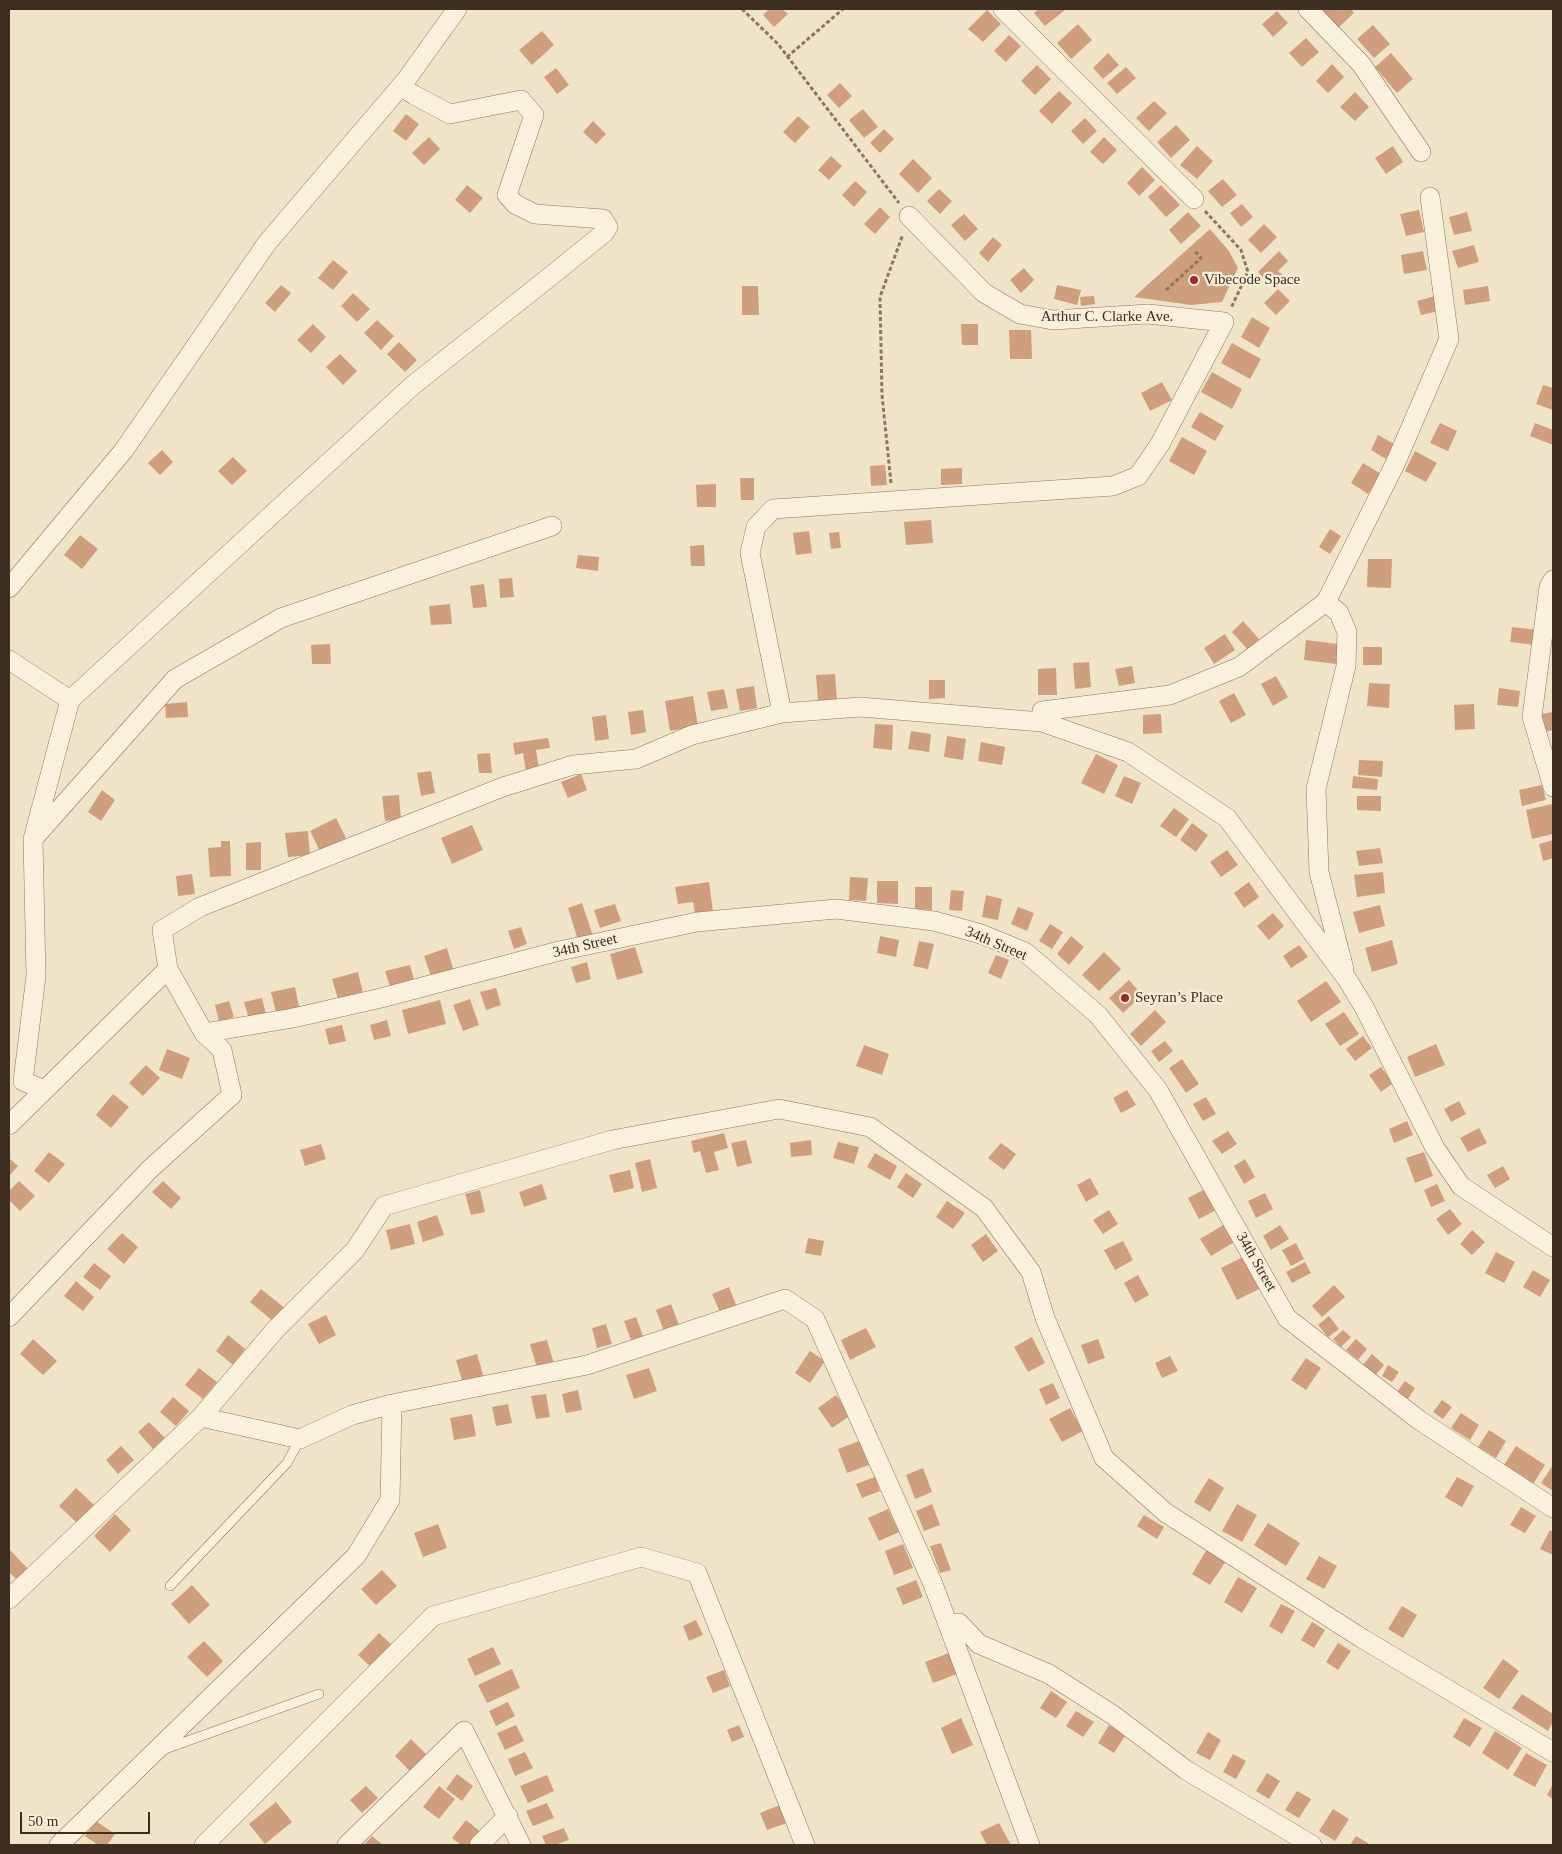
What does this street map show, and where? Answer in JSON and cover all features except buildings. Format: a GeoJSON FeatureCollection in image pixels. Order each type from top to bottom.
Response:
{"type":"FeatureCollection","features":[{"type":"Feature","properties":{"kind":"street"},"geometry":{"type":"LineString","coordinates":[[9,588],[124,450],[267,243],[401,86],[456,9]]}},
{"type":"Feature","properties":{"kind":"street"},"geometry":{"type":"LineString","coordinates":[[1002,9],[1194,199]]}},
{"type":"Feature","properties":{"kind":"street"},"geometry":{"type":"LineString","coordinates":[[1308,9],[1361,64],[1421,152]]}},
{"type":"Feature","properties":{"kind":"street"},"geometry":{"type":"LineString","coordinates":[[44,1090],[23,1081],[36,976],[33,839],[70,700],[412,386],[604,233],[608,227],[603,219],[535,214],[515,204],[507,195],[534,115],[521,100],[450,114],[414,96],[401,86]]}},
{"type":"Feature","properties":{"kind":"street"},"geometry":{"type":"LineString","coordinates":[[1042,711],[1170,695],[1239,667],[1326,602],[1395,464],[1449,339],[1430,197]]}},
{"type":"Feature","properties":{"kind":"street","name":"Arthur C. Clarke Ave."},"geometry":{"type":"LineString","coordinates":[[910,216],[984,294],[1020,314],[1053,320],[1148,314],[1224,322]]}},
{"type":"Feature","properties":{"kind":"street"},"geometry":{"type":"LineString","coordinates":[[782,713],[750,553],[756,527],[773,509],[1113,486],[1138,476],[1160,444],[1224,322]]}},
{"type":"Feature","properties":{"kind":"street"},"geometry":{"type":"LineString","coordinates":[[33,839],[175,679],[281,618],[552,526]]}},
{"type":"Feature","properties":{"kind":"street"},"geometry":{"type":"LineString","coordinates":[[1553,580],[1549,587],[1532,717],[1553,787]]}},
{"type":"Feature","properties":{"kind":"street"},"geometry":{"type":"LineString","coordinates":[[1326,602],[1339,613],[1347,632],[1346,666],[1316,789],[1319,872],[1347,979]]}},
{"type":"Feature","properties":{"kind":"street"},"geometry":{"type":"LineString","coordinates":[[9,660],[70,700]]}},
{"type":"Feature","properties":{"kind":"street"},"geometry":{"type":"LineString","coordinates":[[9,1317],[150,1169],[232,1095],[222,1050],[204,1033],[168,970],[162,930],[200,907],[503,787],[573,765],[636,759],[692,735],[782,713],[860,707],[1042,722],[1128,752],[1227,818],[1347,979],[1364,1007],[1435,1148],[1461,1186],[1553,1247]]}},
{"type":"Feature","properties":{"kind":"street","name":"34th Street"},"geometry":{"type":"LineString","coordinates":[[204,1033],[293,1018],[381,998],[559,951],[696,922],[836,909],[934,921],[981,934],[1025,952],[1098,1015],[1158,1090],[1287,1318],[1418,1420],[1553,1508]]}},
{"type":"Feature","properties":{"kind":"street"},"geometry":{"type":"LineString","coordinates":[[9,1125],[168,970]]}},
{"type":"Feature","properties":{"kind":"street"},"geometry":{"type":"LineString","coordinates":[[9,1599],[201,1417],[275,1330],[355,1250],[384,1206],[612,1140],[779,1109],[870,1127],[984,1208],[1031,1272],[1045,1318],[1104,1458],[1166,1513],[1363,1639],[1553,1752]]}},
{"type":"Feature","properties":{"kind":"street"},"geometry":{"type":"LineString","coordinates":[[201,1417],[300,1439],[352,1415],[392,1404],[587,1365],[785,1299],[816,1319],[933,1584],[1030,1845]]}},
{"type":"Feature","properties":{"kind":"street"},"geometry":{"type":"LineString","coordinates":[[59,1845],[356,1556],[390,1500],[392,1404]]}},
{"type":"Feature","properties":{"kind":"street"},"geometry":{"type":"LineString","coordinates":[[204,1845],[433,1616],[641,1558],[697,1573],[805,1845]]}},
{"type":"Feature","properties":{"kind":"street"},"geometry":{"type":"LineString","coordinates":[[948,1625],[959,1623],[979,1644],[1049,1674],[1113,1715],[1186,1770],[1312,1845]]}},
{"type":"Feature","properties":{"kind":"street"},"geometry":{"type":"LineString","coordinates":[[347,1845],[464,1731],[521,1845]]}},
{"type":"Feature","properties":{"kind":"street"},"geometry":{"type":"LineString","coordinates":[[479,1845],[508,1816]]}},
{"type":"Feature","properties":{"kind":"lane"},"geometry":{"type":"LineString","coordinates":[[170,1586],[287,1463],[300,1439]]}},
{"type":"Feature","properties":{"kind":"lane"},"geometry":{"type":"LineString","coordinates":[[153,1754],[319,1694]]}},
{"type":"Feature","properties":{"kind":"path"},"geometry":{"type":"LineString","coordinates":[[742,9],[787,56],[910,216],[880,297],[882,395],[893,501]]}},
{"type":"Feature","properties":{"kind":"path"},"geometry":{"type":"LineString","coordinates":[[787,56],[842,9]]}},
{"type":"Feature","properties":{"kind":"path"},"geometry":{"type":"LineString","coordinates":[[1194,199],[1241,250],[1248,272],[1224,322]]}},
{"type":"Feature","properties":{"kind":"path"},"geometry":{"type":"LineString","coordinates":[[1166,290],[1201,258],[1195,251]]}},
{"type":"Feature","properties":{"kind":"path"},"geometry":{"type":"LineString","coordinates":[[1186,265],[1190,268]]}},
{"type":"Feature","properties":{"kind":"place","name":"Vibecode Space"},"geometry":{"type":"Point","coordinates":[1194,280]}},
{"type":"Feature","properties":{"kind":"place","name":"Seyran’s Place"},"geometry":{"type":"Point","coordinates":[1125,998]}}]}
